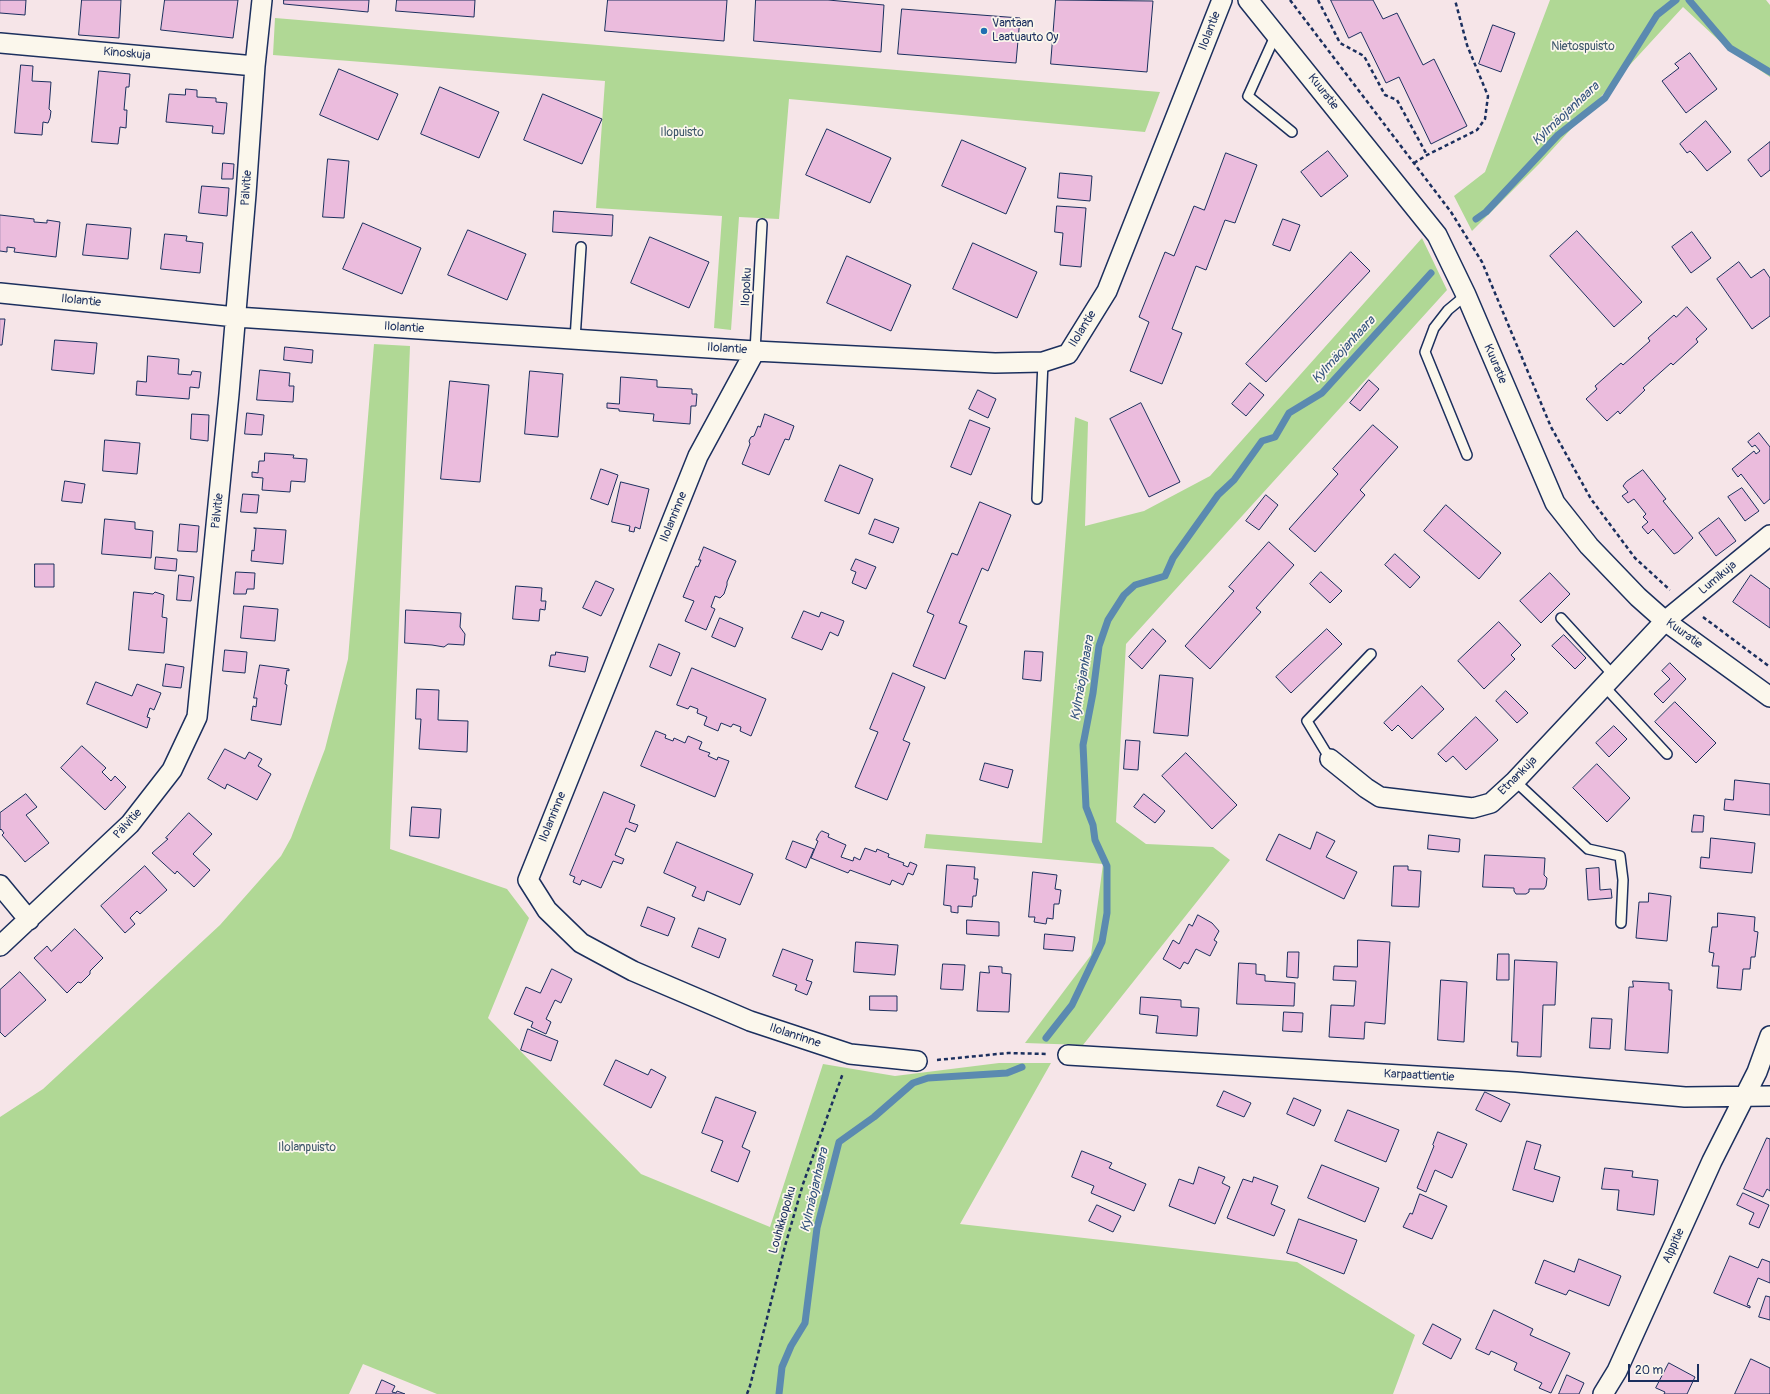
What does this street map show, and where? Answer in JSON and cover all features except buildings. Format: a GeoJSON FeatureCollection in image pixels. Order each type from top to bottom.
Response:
{"type":"FeatureCollection","features":[{"type":"Feature","properties":{"kind":"street","name":"Pälvitie"},"geometry":{"type":"LineString","coordinates":[[0,946],[30,920],[130,824],[172,770],[197,717],[236,317],[255,66],[262,0]]}},
{"type":"Feature","properties":{"kind":"street","name":"Ilolantie"},"geometry":{"type":"LineString","coordinates":[[0,293],[236,317],[755,351],[995,363],[1043,362],[1068,354],[1107,291],[1222,0]]}},
{"type":"Feature","properties":{"kind":"street","name":"Kuuratie"},"geometry":{"type":"LineString","coordinates":[[1248,0],[1437,235],[1466,295],[1555,502],[1589,546],[1638,597],[1665,621],[1770,697]]}},
{"type":"Feature","properties":{"kind":"street","name":"Kinoskuja"},"geometry":{"type":"LineString","coordinates":[[0,43],[255,66]]}},
{"type":"Feature","properties":{"kind":"street","name":"Ilolanrinne"},"geometry":{"type":"LineString","coordinates":[[755,351],[698,456],[528,880],[547,910],[581,943],[633,971],[750,1021],[850,1054],[917,1061]]}},
{"type":"Feature","properties":{"kind":"street","name":"Lumikuja"},"geometry":{"type":"LineString","coordinates":[[1665,621],[1770,535]]}},
{"type":"Feature","properties":{"kind":"street","name":"Etnankuja"},"geometry":{"type":"LineString","coordinates":[[1330,758],[1366,788],[1380,797],[1473,808],[1491,803],[1515,781],[1665,621]]}},
{"type":"Feature","properties":{"kind":"street"},"geometry":{"type":"LineString","coordinates":[[0,885],[30,920]]}},
{"type":"Feature","properties":{"kind":"street"},"geometry":{"type":"LineString","coordinates":[[1744,1098],[1757,1072],[1770,1036]]}},
{"type":"Feature","properties":{"kind":"street","name":"Karpaattientie"},"geometry":{"type":"LineString","coordinates":[[1068,1055],[1516,1082],[1685,1097],[1744,1098],[1770,1096]]}},
{"type":"Feature","properties":{"kind":"street","name":"Alppitie"},"geometry":{"type":"LineString","coordinates":[[1604,1394],[1617,1371],[1712,1161],[1744,1098]]}},
{"type":"Feature","properties":{"kind":"lane"},"geometry":{"type":"LineString","coordinates":[[1276,34],[1248,96],[1292,132]]}},
{"type":"Feature","properties":{"kind":"lane","name":"Ilopolku"},"geometry":{"type":"LineString","coordinates":[[755,351],[762,224]]}},
{"type":"Feature","properties":{"kind":"lane"},"geometry":{"type":"LineString","coordinates":[[575,339],[581,247]]}},
{"type":"Feature","properties":{"kind":"lane"},"geometry":{"type":"LineString","coordinates":[[1466,295],[1448,310],[1434,328],[1425,352],[1467,455]]}},
{"type":"Feature","properties":{"kind":"lane"},"geometry":{"type":"LineString","coordinates":[[1037,499],[1043,362]]}},
{"type":"Feature","properties":{"kind":"lane"},"geometry":{"type":"LineString","coordinates":[[1561,618],[1667,754]]}},
{"type":"Feature","properties":{"kind":"lane"},"geometry":{"type":"LineString","coordinates":[[1330,758],[1307,721],[1371,654]]}},
{"type":"Feature","properties":{"kind":"lane"},"geometry":{"type":"LineString","coordinates":[[1515,781],[1588,849],[1620,856],[1623,880],[1621,923]]}},
{"type":"Feature","properties":{"kind":"path"},"geometry":{"type":"LineString","coordinates":[[1290,0],[1451,212],[1482,262],[1551,427],[1591,499],[1635,558],[1686,605],[1770,667]]}},
{"type":"Feature","properties":{"kind":"path"},"geometry":{"type":"LineString","coordinates":[[1318,0],[1340,43],[1364,56],[1385,95],[1397,100],[1427,155]]}},
{"type":"Feature","properties":{"kind":"path"},"geometry":{"type":"LineString","coordinates":[[1414,163],[1477,130],[1485,119],[1488,96],[1467,45],[1455,0]]}},
{"type":"Feature","properties":{"kind":"path"},"geometry":{"type":"LineString","coordinates":[[917,1061],[1008,1053],[1068,1055]]}},
{"type":"Feature","properties":{"kind":"path","name":"Louhikkopolku"},"geometry":{"type":"LineString","coordinates":[[747,1394],[784,1246],[803,1184],[850,1054]]}},
{"type":"Feature","properties":{"kind":"green space","name":"Nietospuisto"},"geometry":{"type":"Polygon","coordinates":[[[1550,0],[1766,0],[1770,5],[1770,77],[1727,48],[1683,7],[1539,164],[1472,231],[1454,196],[1485,172],[1550,0]]]}},
{"type":"Feature","properties":{"kind":"green space","name":"Ilopuisto"},"geometry":{"type":"Polygon","coordinates":[[[275,18],[1160,92],[1145,132],[789,99],[779,219],[739,217],[731,330],[714,328],[722,216],[596,208],[605,81],[273,55],[275,18]]]}},
{"type":"Feature","properties":{"kind":"green space"},"geometry":{"type":"Polygon","coordinates":[[[1422,238],[1447,290],[1126,644],[1116,822],[1146,844],[1213,847],[1230,860],[1083,1045],[1025,1043],[1091,955],[1103,864],[924,848],[926,834],[1042,843],[1075,417],[1088,422],[1085,526],[1144,511],[1210,476],[1422,238]]]}},
{"type":"Feature","properties":{"kind":"green space","name":"Ilolanpuisto"},"geometry":{"type":"Polygon","coordinates":[[[374,344],[410,346],[390,849],[507,889],[529,918],[488,1018],[641,1174],[770,1227],[823,1064],[895,1076],[999,1063],[1051,1063],[960,1224],[1297,1262],[1415,1335],[1393,1394],[437,1394],[363,1364],[349,1394],[0,1394],[0,1117],[43,1089],[220,925],[281,856],[291,838],[325,749],[348,659],[374,344]]]}},
{"type":"Feature","properties":{"kind":"waterway","name":"Kylmäojanhaara"},"geometry":{"type":"LineString","coordinates":[[1476,219],[1486,212],[1558,135],[1605,98],[1657,15],[1676,0]]}},
{"type":"Feature","properties":{"kind":"waterway"},"geometry":{"type":"LineString","coordinates":[[1689,0],[1730,48],[1770,72]]}},
{"type":"Feature","properties":{"kind":"waterway","name":"Kylmäojanhaara"},"geometry":{"type":"LineString","coordinates":[[1046,1038],[1072,1005],[1102,942],[1107,913],[1107,866],[1095,840],[1093,825],[1086,807],[1083,745],[1093,693],[1099,646],[1108,620],[1124,595],[1135,585],[1165,576],[1173,558],[1218,495],[1234,480],[1262,441],[1275,437],[1289,413],[1322,393],[1431,273]]}},
{"type":"Feature","properties":{"kind":"waterway","name":"Kylmäojanhaara"},"geometry":{"type":"LineString","coordinates":[[779,1394],[782,1367],[791,1346],[805,1323],[817,1228],[839,1142],[874,1117],[913,1083],[928,1078],[1007,1073],[1022,1067]]}},
{"type":"Feature","properties":{"kind":"place","name":"Vantaan Laatuauto Oy"},"geometry":{"type":"Point","coordinates":[984,31]}}]}
